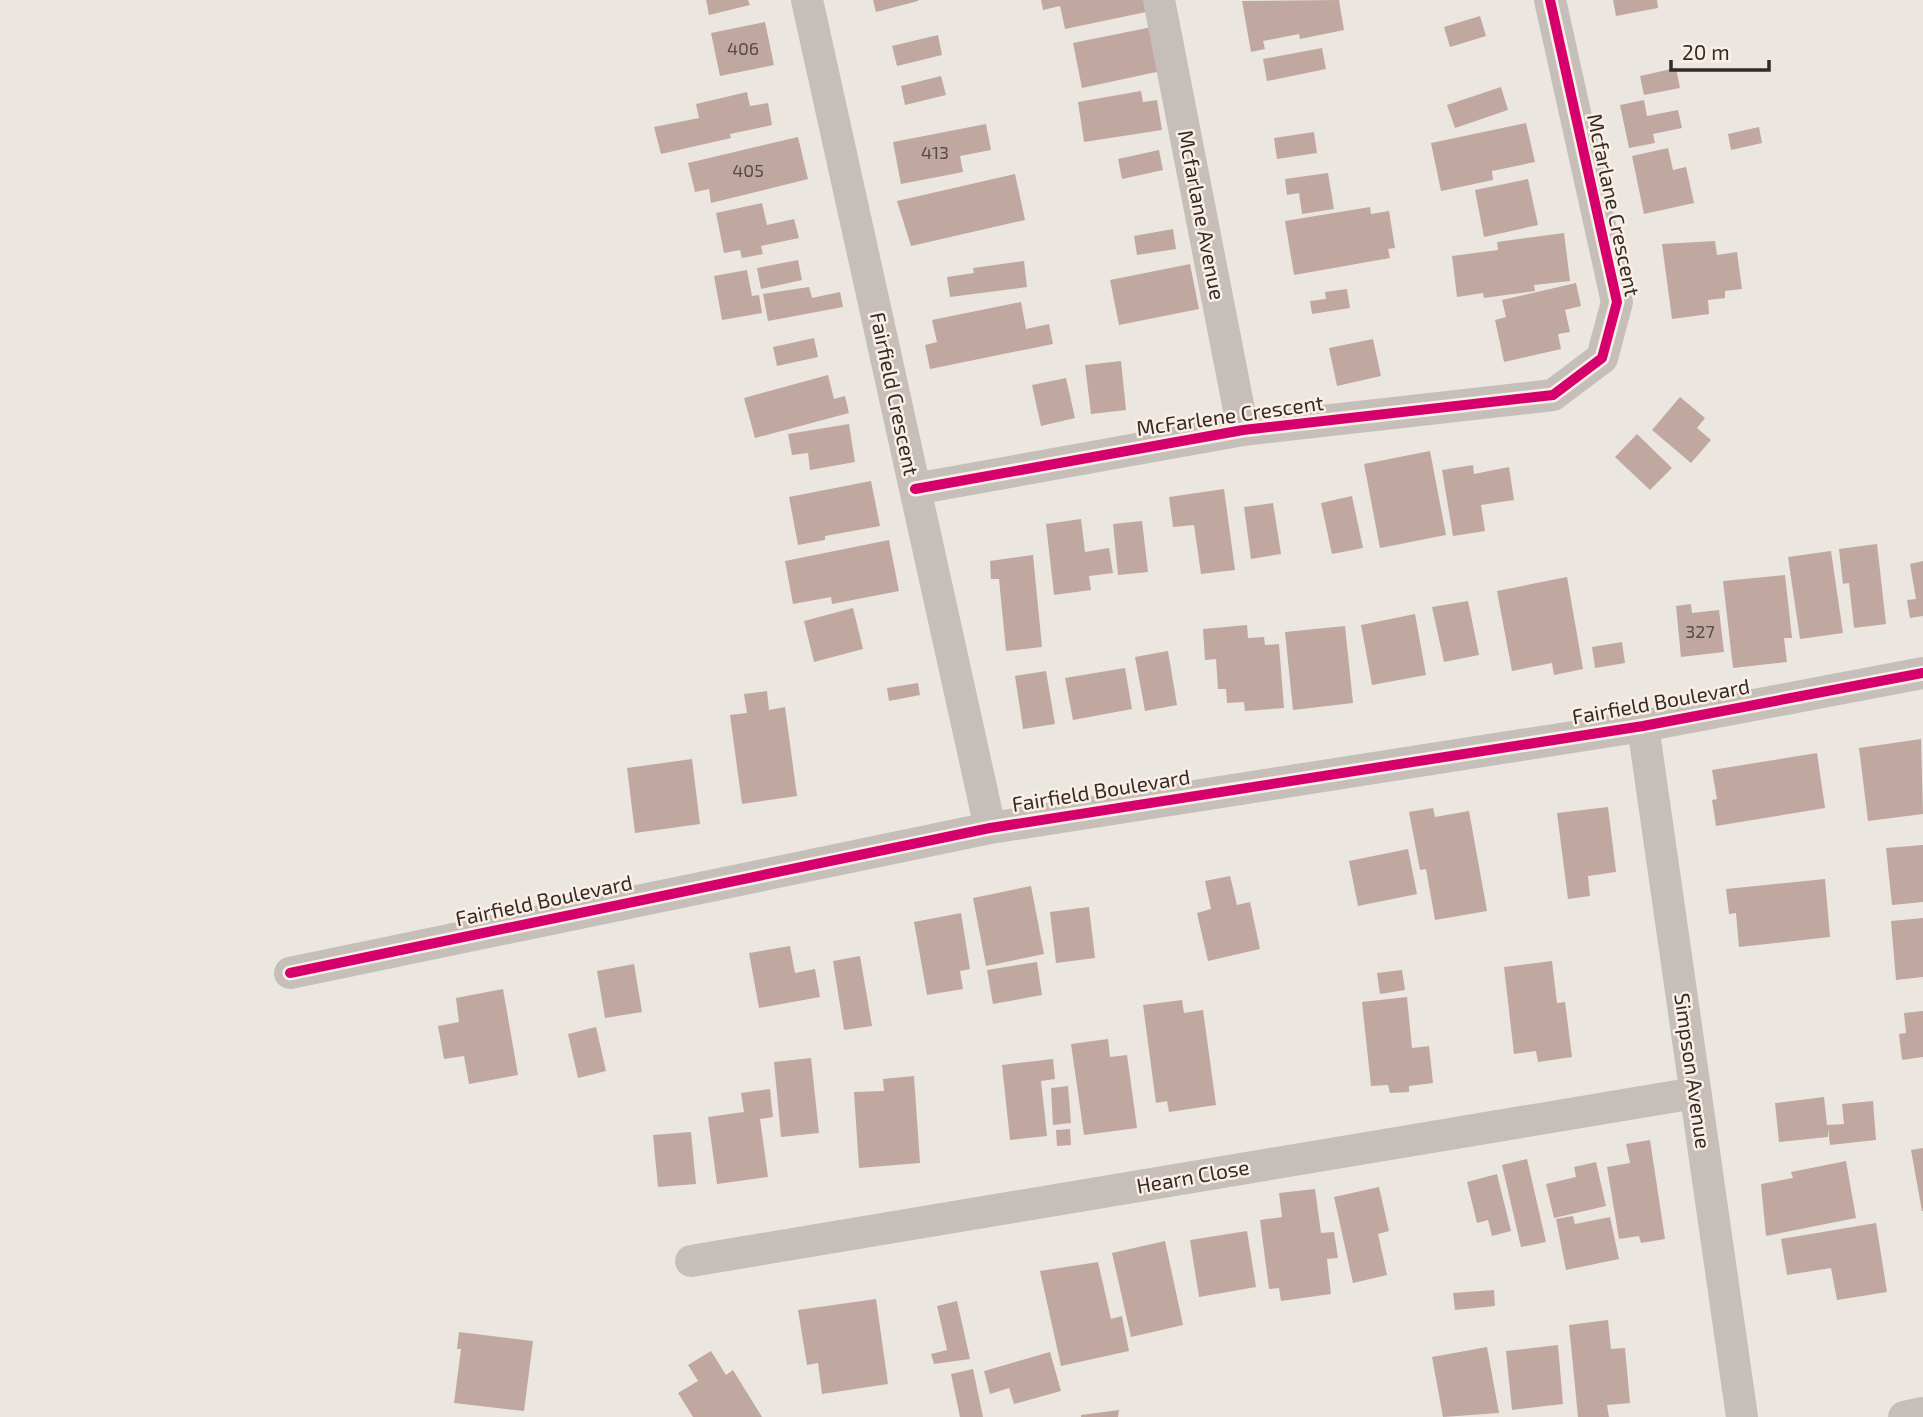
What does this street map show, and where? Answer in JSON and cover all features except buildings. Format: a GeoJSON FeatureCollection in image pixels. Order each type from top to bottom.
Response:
{"type":"FeatureCollection","features":[{"type":"Feature","properties":{"kind":"street","name":"Fairfield Crescent"},"geometry":{"type":"LineString","coordinates":[[807,0],[990,828]]}},
{"type":"Feature","properties":{"kind":"street","name":"Mcfarlane Avenue"},"geometry":{"type":"LineString","coordinates":[[1159,0],[1243,430]]}},
{"type":"Feature","properties":{"kind":"street","name":"Mcfarlane Crescent"},"geometry":{"type":"LineString","coordinates":[[1550,0],[1617,302],[1602,358],[1553,395]]}},
{"type":"Feature","properties":{"kind":"street","name":"McFarlene Crescent"},"geometry":{"type":"LineString","coordinates":[[915,488],[1243,430],[1553,395]]}},
{"type":"Feature","properties":{"kind":"street","name":"Fairfield Boulevard"},"geometry":{"type":"LineString","coordinates":[[290,973],[990,828],[1643,726],[1923,673]]}},
{"type":"Feature","properties":{"kind":"street","name":"Simpson Avenue"},"geometry":{"type":"LineString","coordinates":[[1643,726],[1742,1417]]}},
{"type":"Feature","properties":{"kind":"street","name":"Hearn Close"},"geometry":{"type":"LineString","coordinates":[[691,1261],[1695,1093]]}},
{"type":"Feature","properties":{"kind":"street"},"geometry":{"type":"LineString","coordinates":[[1904,1417],[1923,1413]]}},
{"type":"Feature","properties":{"kind":"cycle path"},"geometry":{"type":"LineString","coordinates":[[915,489],[1243,430],[1553,395],[1602,358],[1617,302],[1550,0]]}},
{"type":"Feature","properties":{"kind":"cycle path"},"geometry":{"type":"LineString","coordinates":[[290,973],[990,828],[1643,726],[1923,673]]}}]}
